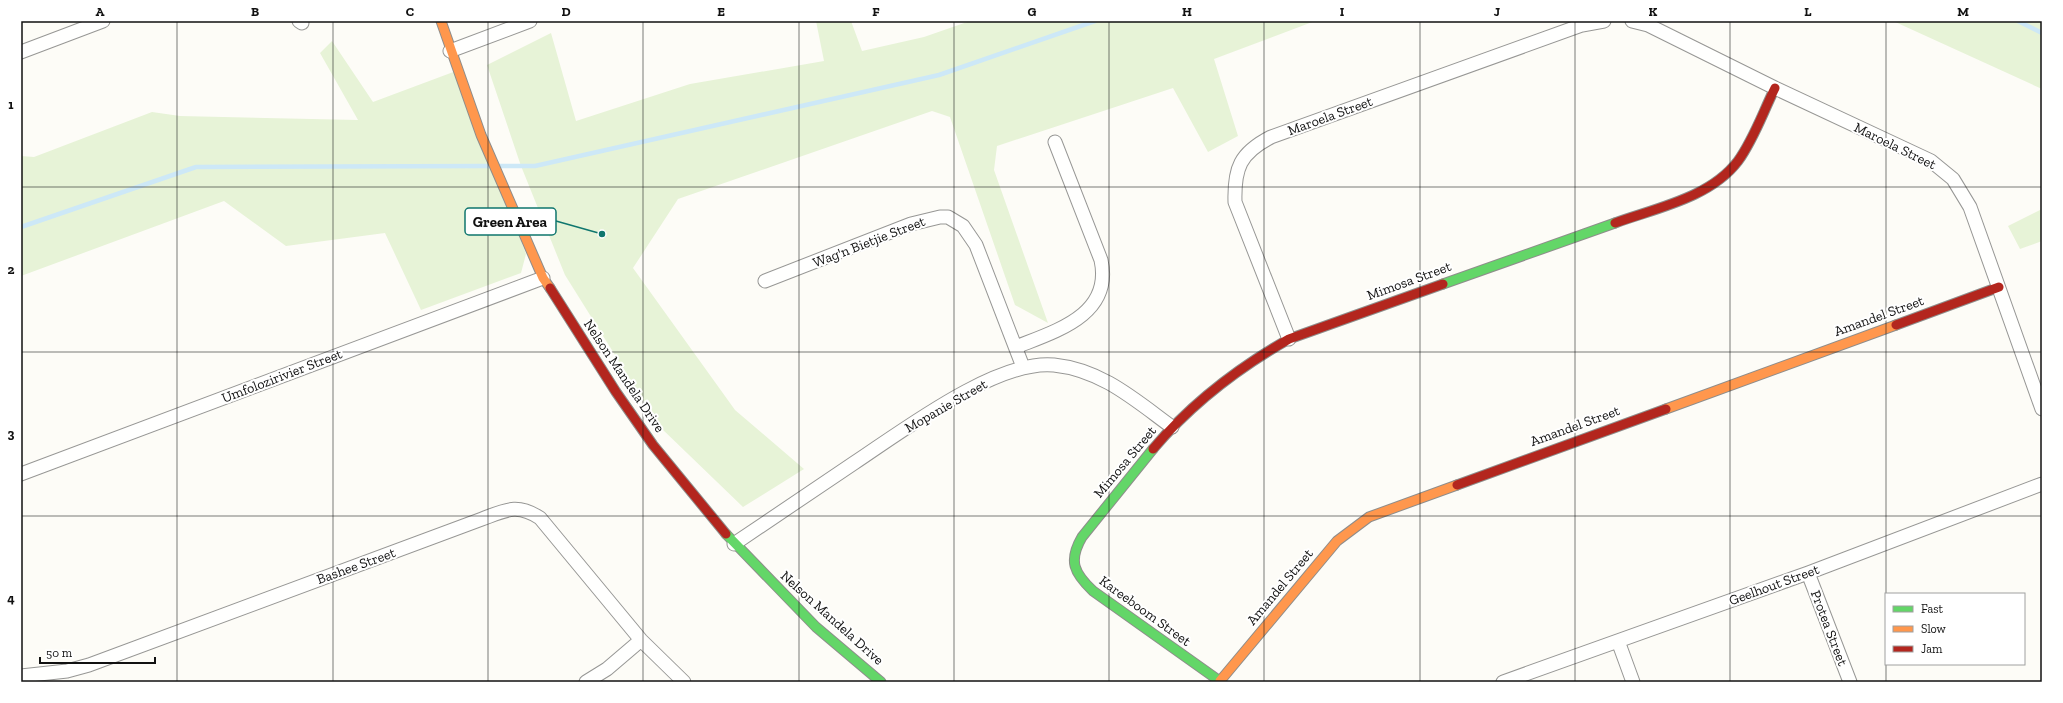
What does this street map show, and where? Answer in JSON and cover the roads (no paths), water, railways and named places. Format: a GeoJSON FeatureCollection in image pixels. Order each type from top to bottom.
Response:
{"type":"FeatureCollection","features":[{"type":"Feature","properties":{"kind":"street"},"geometry":{"type":"LineString","coordinates":[[21,52],[103,21]]}},
{"type":"Feature","properties":{"kind":"street","name":"Nelson Mandela Drive"},"geometry":{"type":"LineString","coordinates":[[441,21],[450,51],[481,135],[543,278],[616,392],[653,445],[734,544],[816,627],[881,682]]}},
{"type":"Feature","properties":{"kind":"street"},"geometry":{"type":"LineString","coordinates":[[450,51],[530,21]]}},
{"type":"Feature","properties":{"kind":"street","name":"Maroela Street"},"geometry":{"type":"LineString","coordinates":[[1289,339],[1235,202],[1237,170],[1249,151],[1271,137],[1582,25],[1604,21]]}},
{"type":"Feature","properties":{"kind":"street","name":"Maroela Street"},"geometry":{"type":"LineString","coordinates":[[1632,21],[1648,26],[1931,162],[1943,170],[1953,180],[1970,207],[2042,409]]}},
{"type":"Feature","properties":{"kind":"street","name":"Mimosa Street"},"geometry":{"type":"LineString","coordinates":[[1075,548],[1096,519],[1172,428],[1250,362],[1289,339],[1693,195],[1714,183],[1731,169],[1743,153],[1775,88]]}},
{"type":"Feature","properties":{"kind":"street"},"geometry":{"type":"LineString","coordinates":[[1016,347],[1065,327],[1081,316],[1094,302],[1102,284],[1104,273],[1101,260],[1055,142]]}},
{"type":"Feature","properties":{"kind":"street","name":"Wag'n Bietjie Street"},"geometry":{"type":"LineString","coordinates":[[765,282],[911,224],[928,218],[948,217],[963,226],[976,245],[1023,367]]}},
{"type":"Feature","properties":{"kind":"street","name":"Umfolozirivier Street"},"geometry":{"type":"LineString","coordinates":[[21,474],[543,278]]}},
{"type":"Feature","properties":{"kind":"street","name":"Amandel Street"},"geometry":{"type":"LineString","coordinates":[[1221,682],[1337,541],[1352,528],[1369,518],[1999,287]]}},
{"type":"Feature","properties":{"kind":"street","name":"Mopanie Street"},"geometry":{"type":"LineString","coordinates":[[734,544],[928,413],[999,375],[1023,367],[1054,365],[1086,372],[1103,378],[1172,428]]}},
{"type":"Feature","properties":{"kind":"street","name":"Geelhout Street"},"geometry":{"type":"LineString","coordinates":[[1503,682],[1808,573],[2042,484]]}},
{"type":"Feature","properties":{"kind":"street","name":"Bashee Street"},"geometry":{"type":"LineString","coordinates":[[21,676],[60,672],[89,665],[475,521],[518,508],[529,511],[540,518],[552,530],[641,640],[684,682]]}},
{"type":"Feature","properties":{"kind":"street","name":"Kareeboom Street"},"geometry":{"type":"LineString","coordinates":[[1075,548],[1073,558],[1075,568],[1082,581],[1093,591],[1221,682]]}},
{"type":"Feature","properties":{"kind":"street","name":"Protea Street"},"geometry":{"type":"LineString","coordinates":[[1808,573],[1850,682]]}},
{"type":"Feature","properties":{"kind":"street"},"geometry":{"type":"LineString","coordinates":[[586,682],[607,669],[641,640]]}},
{"type":"Feature","properties":{"kind":"street"},"geometry":{"type":"LineString","coordinates":[[1618,641],[1633,682]]}},
{"type":"Feature","properties":{"kind":"waterway"},"geometry":{"type":"LineString","coordinates":[[499,166],[535,166],[939,75],[1095,21]]}},
{"type":"Feature","properties":{"kind":"waterway"},"geometry":{"type":"LineString","coordinates":[[2018,21],[2042,33]]}},
{"type":"Feature","properties":{"kind":"waterway"},"geometry":{"type":"LineString","coordinates":[[21,227],[196,167],[489,166]]}},
{"type":"Feature","properties":{"kind":"place","name":"Green Area"},"geometry":{"type":"Point","coordinates":[602,234]}}]}
